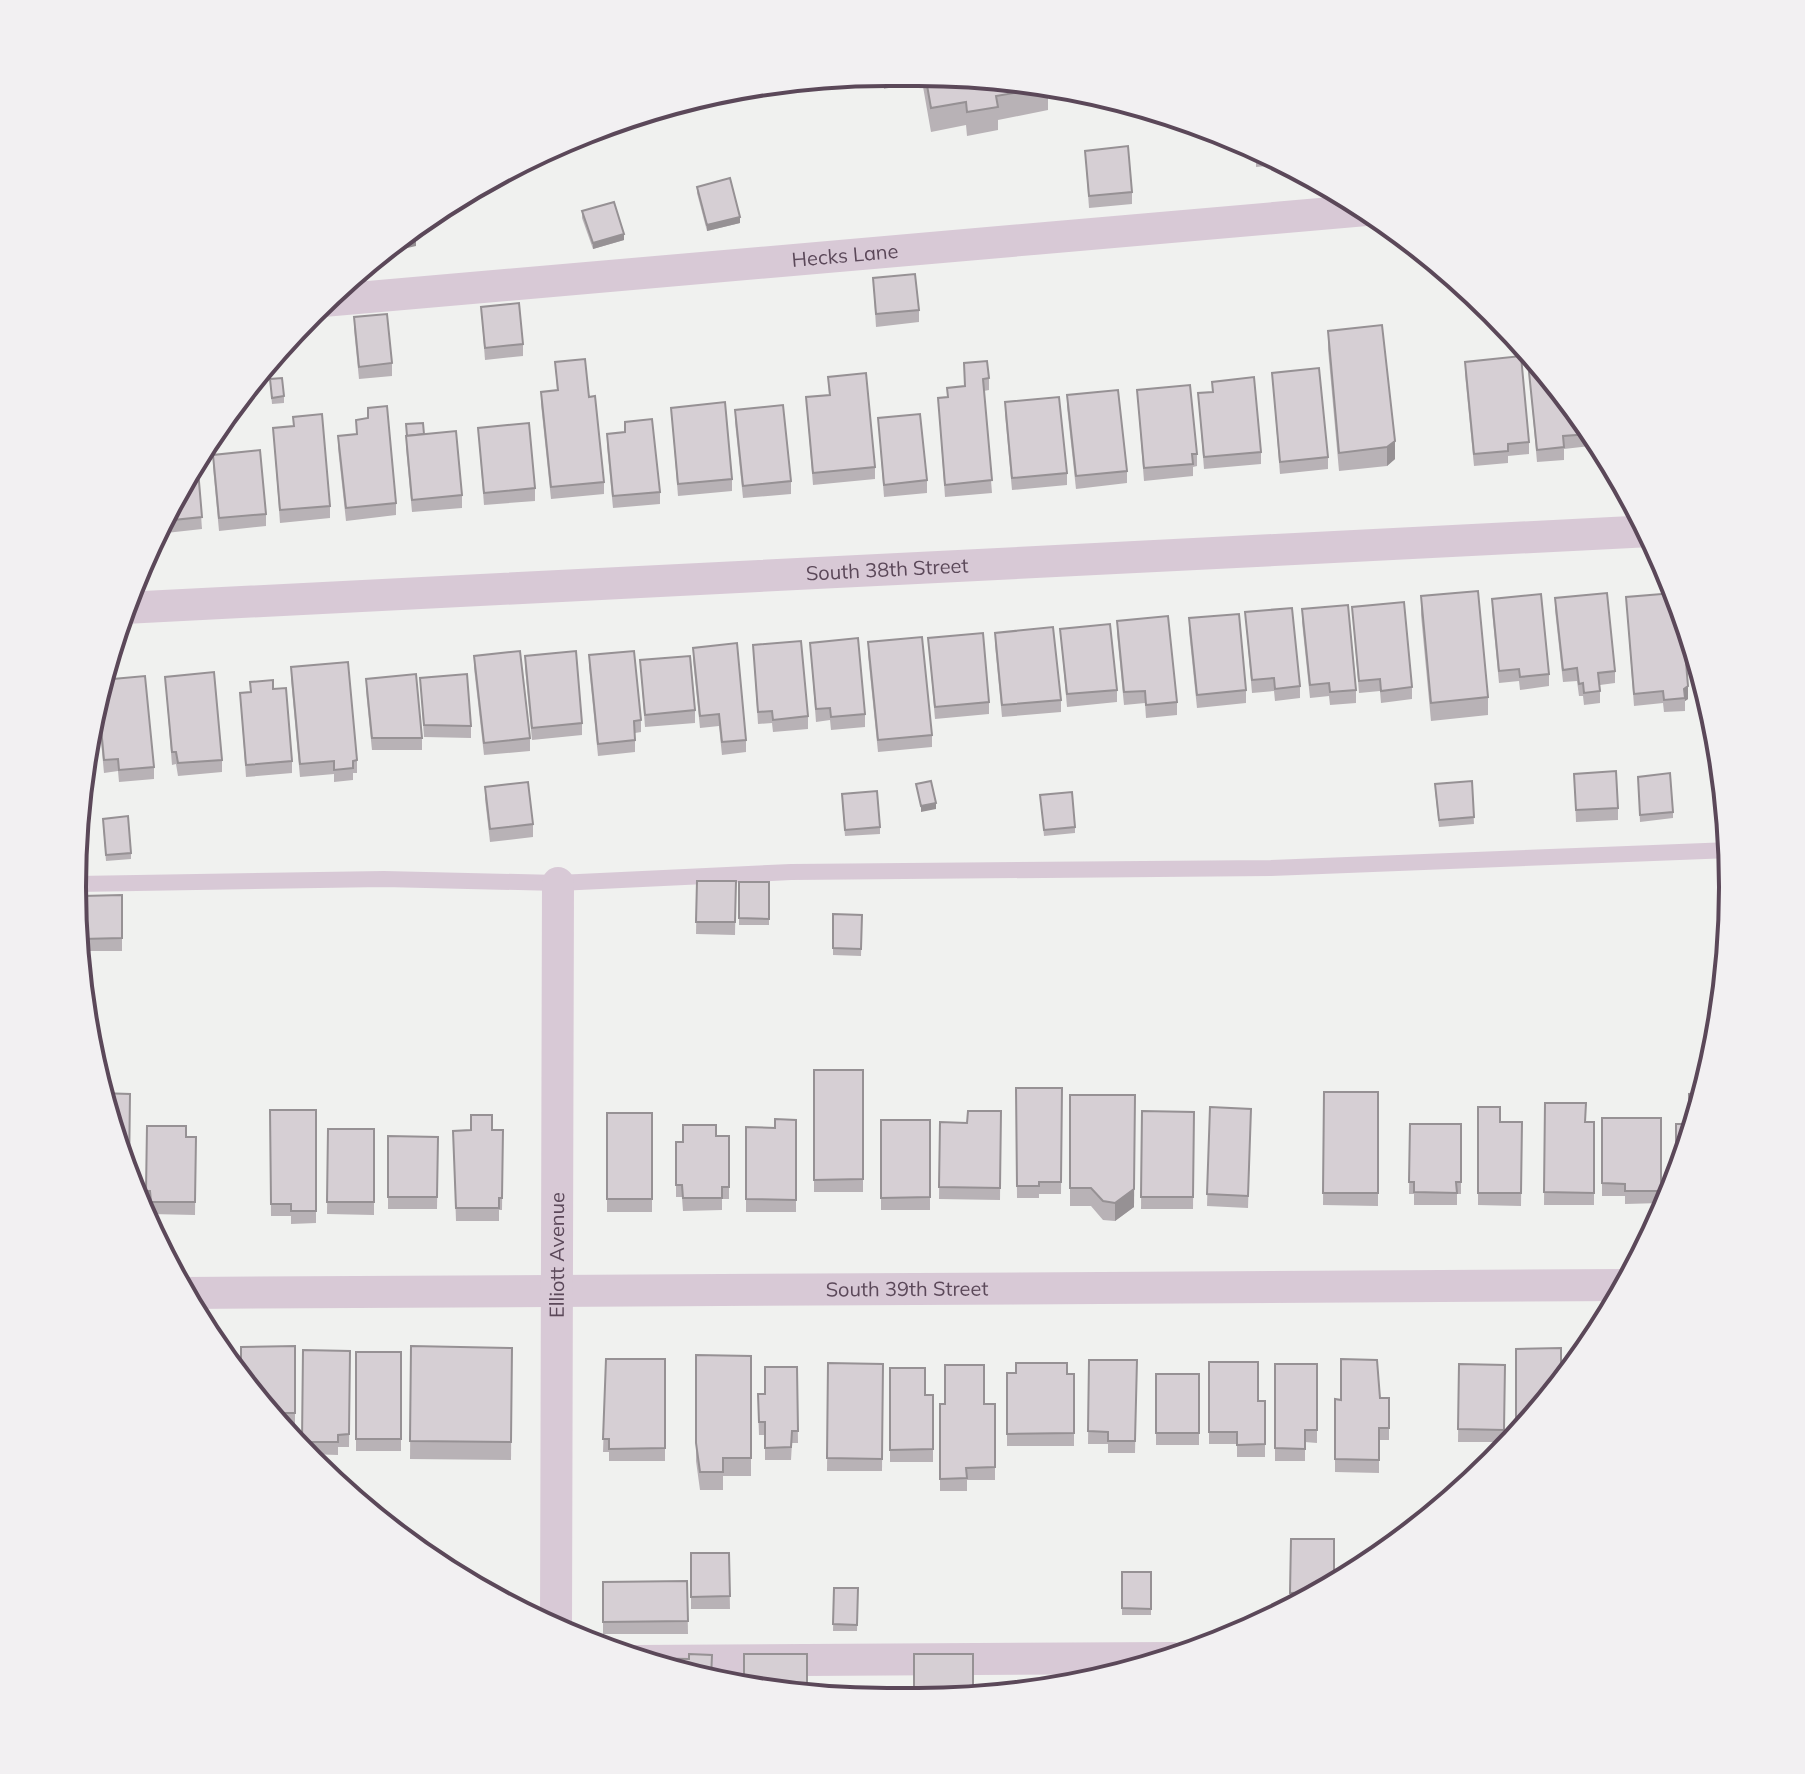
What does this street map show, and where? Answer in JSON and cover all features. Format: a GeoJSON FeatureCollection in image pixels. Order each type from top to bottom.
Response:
{"type":"FeatureCollection","features":[{"type":"Feature","properties":{"kind":"street","name":"Hecks Lane"},"geometry":{"type":"LineString","coordinates":[[344,299],[1348,212]]}},
{"type":"Feature","properties":{"kind":"street","name":"South 38th Street"},"geometry":{"type":"LineString","coordinates":[[137,607],[1635,532]]}},
{"type":"Feature","properties":{"kind":"street","name":"Elliott Avenue"},"geometry":{"type":"LineString","coordinates":[[556,1616],[558,883]]}},
{"type":"Feature","properties":{"kind":"street","name":"South 39th Street"},"geometry":{"type":"LineString","coordinates":[[196,1293],[1613,1285]]}},
{"type":"Feature","properties":{"kind":"street"},"geometry":{"type":"LineString","coordinates":[[679,1661],[1134,1658]]}},
{"type":"Feature","properties":{"kind":"lane"},"geometry":{"type":"LineString","coordinates":[[86,884],[384,879],[558,883],[791,872],[1271,868],[1718,851]]}},
{"type":"Feature","properties":{"kind":"building"},"geometry":{"type":"Polygon","coordinates":[[[927,86],[1017,92],[996,96],[998,107],[967,112],[966,102],[931,108],[927,86]]]}},
{"type":"Feature","properties":{"kind":"building"},"geometry":{"type":"Polygon","coordinates":[[[1128,146],[1132,192],[1089,196],[1085,151],[1128,146]]]}},
{"type":"Feature","properties":{"kind":"building"},"geometry":{"type":"Polygon","coordinates":[[[730,178],[740,217],[707,225],[697,187],[730,178]]]}},
{"type":"Feature","properties":{"kind":"building"},"geometry":{"type":"Polygon","coordinates":[[[614,202],[624,234],[593,243],[582,211],[614,202]]]}},
{"type":"Feature","properties":{"kind":"building"},"geometry":{"type":"Polygon","coordinates":[[[915,274],[919,310],[876,314],[873,278],[915,274]]]}},
{"type":"Feature","properties":{"kind":"building"},"geometry":{"type":"Polygon","coordinates":[[[519,303],[523,344],[485,348],[481,307],[519,303]]]}},
{"type":"Feature","properties":{"kind":"building"},"geometry":{"type":"Polygon","coordinates":[[[387,314],[392,363],[359,367],[354,317],[387,314]]]}},
{"type":"Feature","properties":{"kind":"building"},"geometry":{"type":"Polygon","coordinates":[[[1382,325],[1395,441],[1387,447],[1339,453],[1328,331],[1382,325]]]}},
{"type":"Feature","properties":{"kind":"building"},"geometry":{"type":"Polygon","coordinates":[[[1518,356],[1521,361],[1529,442],[1508,444],[1508,451],[1474,454],[1465,362],[1518,356]]]}},
{"type":"Feature","properties":{"kind":"building"},"geometry":{"type":"Polygon","coordinates":[[[585,359],[589,397],[595,396],[604,482],[551,487],[541,392],[558,390],[555,362],[585,359]]]}},
{"type":"Feature","properties":{"kind":"building"},"geometry":{"type":"Polygon","coordinates":[[[987,361],[989,378],[983,379],[992,480],[945,485],[938,398],[948,397],[947,388],[965,386],[964,363],[987,361]]]}},
{"type":"Feature","properties":{"kind":"building"},"geometry":{"type":"Polygon","coordinates":[[[1319,368],[1328,457],[1280,462],[1272,373],[1319,368]]]}},
{"type":"Feature","properties":{"kind":"building"},"geometry":{"type":"Polygon","coordinates":[[[1529,372],[1579,435],[1563,436],[1564,447],[1537,450],[1529,372]]]}},
{"type":"Feature","properties":{"kind":"building"},"geometry":{"type":"Polygon","coordinates":[[[866,373],[875,467],[813,473],[806,397],[830,395],[828,377],[866,373]]]}},
{"type":"Feature","properties":{"kind":"building"},"geometry":{"type":"Polygon","coordinates":[[[1254,377],[1261,452],[1204,457],[1198,393],[1213,392],[1212,382],[1254,377]]]}},
{"type":"Feature","properties":{"kind":"building"},"geometry":{"type":"Polygon","coordinates":[[[282,378],[284,396],[272,398],[270,379],[282,378]]]}},
{"type":"Feature","properties":{"kind":"building"},"geometry":{"type":"Polygon","coordinates":[[[1190,385],[1197,454],[1192,454],[1193,464],[1144,468],[1137,390],[1190,385]]]}},
{"type":"Feature","properties":{"kind":"building"},"geometry":{"type":"Polygon","coordinates":[[[1118,390],[1127,471],[1076,476],[1067,395],[1118,390]]]}},
{"type":"Feature","properties":{"kind":"building"},"geometry":{"type":"Polygon","coordinates":[[[1059,397],[1067,473],[1012,478],[1005,402],[1059,397]]]}},
{"type":"Feature","properties":{"kind":"building"},"geometry":{"type":"Polygon","coordinates":[[[725,402],[732,479],[678,484],[671,408],[725,402]]]}},
{"type":"Feature","properties":{"kind":"building"},"geometry":{"type":"Polygon","coordinates":[[[783,405],[791,481],[743,486],[735,410],[783,405]]]}},
{"type":"Feature","properties":{"kind":"building"},"geometry":{"type":"Polygon","coordinates":[[[387,406],[396,503],[346,508],[338,436],[357,434],[356,420],[368,418],[368,408],[387,406]]]}},
{"type":"Feature","properties":{"kind":"building"},"geometry":{"type":"Polygon","coordinates":[[[322,414],[330,506],[280,510],[273,428],[294,426],[293,417],[322,414]]]}},
{"type":"Feature","properties":{"kind":"building"},"geometry":{"type":"Polygon","coordinates":[[[920,414],[927,480],[884,485],[878,418],[920,414]]]}},
{"type":"Feature","properties":{"kind":"building"},"geometry":{"type":"Polygon","coordinates":[[[652,419],[660,492],[613,496],[607,434],[625,432],[625,422],[652,419]]]}},
{"type":"Feature","properties":{"kind":"building"},"geometry":{"type":"Polygon","coordinates":[[[423,423],[424,434],[407,436],[406,424],[423,423]]]}},
{"type":"Feature","properties":{"kind":"building"},"geometry":{"type":"Polygon","coordinates":[[[529,423],[535,488],[484,493],[478,428],[529,423]]]}},
{"type":"Feature","properties":{"kind":"building"},"geometry":{"type":"Polygon","coordinates":[[[456,431],[462,495],[412,500],[406,436],[456,431]]]}},
{"type":"Feature","properties":{"kind":"building"},"geometry":{"type":"Polygon","coordinates":[[[260,450],[266,514],[219,518],[213,455],[260,450]]]}},
{"type":"Feature","properties":{"kind":"building"},"geometry":{"type":"Polygon","coordinates":[[[199,477],[202,517],[176,520],[199,477]]]}},
{"type":"Feature","properties":{"kind":"building"},"geometry":{"type":"Polygon","coordinates":[[[1478,591],[1488,697],[1431,703],[1421,596],[1478,591]]]}},
{"type":"Feature","properties":{"kind":"building"},"geometry":{"type":"Polygon","coordinates":[[[1607,593],[1615,671],[1598,673],[1600,691],[1584,693],[1577,668],[1563,670],[1555,598],[1607,593]]]}},
{"type":"Feature","properties":{"kind":"building"},"geometry":{"type":"Polygon","coordinates":[[[1541,594],[1549,674],[1520,677],[1519,669],[1499,671],[1492,599],[1541,594]]]}},
{"type":"Feature","properties":{"kind":"building"},"geometry":{"type":"Polygon","coordinates":[[[1663,594],[1686,661],[1688,686],[1684,689],[1685,698],[1664,700],[1663,691],[1634,694],[1626,597],[1663,594]]]}},
{"type":"Feature","properties":{"kind":"building"},"geometry":{"type":"Polygon","coordinates":[[[1404,602],[1412,687],[1381,691],[1380,679],[1359,681],[1352,607],[1404,602]]]}},
{"type":"Feature","properties":{"kind":"building"},"geometry":{"type":"Polygon","coordinates":[[[1348,605],[1356,690],[1330,692],[1329,683],[1310,685],[1302,609],[1348,605]]]}},
{"type":"Feature","properties":{"kind":"building"},"geometry":{"type":"Polygon","coordinates":[[[1292,608],[1300,686],[1275,689],[1274,678],[1252,680],[1245,612],[1292,608]]]}},
{"type":"Feature","properties":{"kind":"building"},"geometry":{"type":"Polygon","coordinates":[[[1239,614],[1246,690],[1197,695],[1189,618],[1239,614]]]}},
{"type":"Feature","properties":{"kind":"building"},"geometry":{"type":"Polygon","coordinates":[[[1168,616],[1177,702],[1146,705],[1145,691],[1124,692],[1117,621],[1168,616]]]}},
{"type":"Feature","properties":{"kind":"building"},"geometry":{"type":"Polygon","coordinates":[[[1110,624],[1117,690],[1067,694],[1060,629],[1110,624]]]}},
{"type":"Feature","properties":{"kind":"building"},"geometry":{"type":"Polygon","coordinates":[[[1053,627],[1061,700],[1002,705],[995,633],[1053,627]]]}},
{"type":"Feature","properties":{"kind":"building"},"geometry":{"type":"Polygon","coordinates":[[[983,633],[989,702],[935,707],[928,638],[983,633]]]}},
{"type":"Feature","properties":{"kind":"building"},"geometry":{"type":"Polygon","coordinates":[[[922,637],[932,735],[878,740],[868,642],[922,637]]]}},
{"type":"Feature","properties":{"kind":"building"},"geometry":{"type":"Polygon","coordinates":[[[858,638],[865,714],[831,717],[830,708],[816,709],[810,643],[858,638]]]}},
{"type":"Feature","properties":{"kind":"building"},"geometry":{"type":"Polygon","coordinates":[[[801,641],[808,716],[773,720],[772,711],[758,712],[753,645],[801,641]]]}},
{"type":"Feature","properties":{"kind":"building"},"geometry":{"type":"Polygon","coordinates":[[[737,643],[746,740],[722,742],[719,714],[700,716],[693,648],[737,643]]]}},
{"type":"Feature","properties":{"kind":"building"},"geometry":{"type":"Polygon","coordinates":[[[520,651],[530,738],[484,743],[474,656],[520,651]]]}},
{"type":"Feature","properties":{"kind":"building"},"geometry":{"type":"Polygon","coordinates":[[[576,651],[582,723],[532,728],[525,656],[576,651]]]}},
{"type":"Feature","properties":{"kind":"building"},"geometry":{"type":"Polygon","coordinates":[[[634,651],[641,720],[634,721],[635,740],[598,744],[589,655],[634,651]]]}},
{"type":"Feature","properties":{"kind":"building"},"geometry":{"type":"Polygon","coordinates":[[[690,656],[695,710],[645,715],[640,660],[690,656]]]}},
{"type":"Feature","properties":{"kind":"building"},"geometry":{"type":"Polygon","coordinates":[[[348,662],[357,760],[353,761],[353,768],[334,770],[334,761],[300,764],[291,667],[348,662]]]}},
{"type":"Feature","properties":{"kind":"building"},"geometry":{"type":"Polygon","coordinates":[[[214,672],[222,760],[178,763],[176,752],[172,752],[165,677],[214,672]]]}},
{"type":"Feature","properties":{"kind":"building"},"geometry":{"type":"Polygon","coordinates":[[[416,674],[422,738],[372,738],[366,679],[416,674]]]}},
{"type":"Feature","properties":{"kind":"building"},"geometry":{"type":"Polygon","coordinates":[[[467,674],[471,726],[424,725],[420,678],[467,674]]]}},
{"type":"Feature","properties":{"kind":"building"},"geometry":{"type":"Polygon","coordinates":[[[145,676],[154,767],[119,770],[118,759],[104,760],[101,730],[113,679],[145,676]]]}},
{"type":"Feature","properties":{"kind":"building"},"geometry":{"type":"Polygon","coordinates":[[[273,680],[273,689],[286,688],[292,761],[246,765],[240,693],[251,692],[250,682],[273,680]]]}},
{"type":"Feature","properties":{"kind":"building"},"geometry":{"type":"Polygon","coordinates":[[[1616,771],[1618,808],[1576,810],[1574,774],[1616,771]]]}},
{"type":"Feature","properties":{"kind":"building"},"geometry":{"type":"Polygon","coordinates":[[[1670,773],[1673,812],[1640,815],[1638,777],[1670,773]]]}},
{"type":"Feature","properties":{"kind":"building"},"geometry":{"type":"Polygon","coordinates":[[[931,781],[936,803],[921,806],[916,784],[931,781]]]}},
{"type":"Feature","properties":{"kind":"building"},"geometry":{"type":"Polygon","coordinates":[[[1472,781],[1474,817],[1439,820],[1435,784],[1472,781]]]}},
{"type":"Feature","properties":{"kind":"building"},"geometry":{"type":"Polygon","coordinates":[[[528,782],[533,824],[490,829],[485,787],[528,782]]]}},
{"type":"Feature","properties":{"kind":"building"},"geometry":{"type":"Polygon","coordinates":[[[877,791],[880,827],[845,830],[842,794],[877,791]]]}},
{"type":"Feature","properties":{"kind":"building"},"geometry":{"type":"Polygon","coordinates":[[[1072,792],[1075,827],[1044,830],[1040,795],[1072,792]]]}},
{"type":"Feature","properties":{"kind":"building"},"geometry":{"type":"Polygon","coordinates":[[[128,816],[131,853],[106,855],[103,819],[128,816]]]}},
{"type":"Feature","properties":{"kind":"building"},"geometry":{"type":"Polygon","coordinates":[[[697,881],[736,881],[735,922],[696,922],[697,881]]]}},
{"type":"Feature","properties":{"kind":"building"},"geometry":{"type":"Polygon","coordinates":[[[739,882],[769,882],[769,919],[739,918],[739,882]]]}},
{"type":"Feature","properties":{"kind":"building"},"geometry":{"type":"Polygon","coordinates":[[[122,895],[122,938],[88,939],[86,896],[122,895]]]}},
{"type":"Feature","properties":{"kind":"building"},"geometry":{"type":"Polygon","coordinates":[[[833,914],[862,915],[861,949],[833,948],[833,914]]]}},
{"type":"Feature","properties":{"kind":"building"},"geometry":{"type":"Polygon","coordinates":[[[814,1070],[863,1070],[863,1179],[814,1180],[814,1070]]]}},
{"type":"Feature","properties":{"kind":"building"},"geometry":{"type":"Polygon","coordinates":[[[1016,1088],[1062,1088],[1061,1182],[1017,1186],[1016,1088]]]}},
{"type":"Feature","properties":{"kind":"building"},"geometry":{"type":"Polygon","coordinates":[[[1324,1092],[1378,1092],[1378,1193],[1323,1193],[1324,1092]]]}},
{"type":"Feature","properties":{"kind":"building"},"geometry":{"type":"Polygon","coordinates":[[[113,1093],[130,1094],[129,1145],[113,1093]]]}},
{"type":"Feature","properties":{"kind":"building"},"geometry":{"type":"Polygon","coordinates":[[[1070,1095],[1135,1095],[1134,1189],[1115,1203],[1103,1201],[1091,1188],[1070,1188],[1070,1095]]]}},
{"type":"Feature","properties":{"kind":"building"},"geometry":{"type":"Polygon","coordinates":[[[1545,1103],[1586,1103],[1585,1122],[1594,1122],[1594,1193],[1544,1192],[1545,1103]]]}},
{"type":"Feature","properties":{"kind":"building"},"geometry":{"type":"Polygon","coordinates":[[[1210,1107],[1251,1109],[1248,1196],[1207,1194],[1210,1107]]]}},
{"type":"Feature","properties":{"kind":"building"},"geometry":{"type":"Polygon","coordinates":[[[1478,1107],[1500,1107],[1500,1122],[1522,1122],[1521,1193],[1478,1193],[1478,1107]]]}},
{"type":"Feature","properties":{"kind":"building"},"geometry":{"type":"Polygon","coordinates":[[[270,1110],[316,1110],[316,1211],[291,1211],[291,1204],[271,1204],[270,1110]]]}},
{"type":"Feature","properties":{"kind":"building"},"geometry":{"type":"Polygon","coordinates":[[[968,1111],[1001,1111],[1000,1188],[939,1187],[940,1122],[967,1123],[968,1111]]]}},
{"type":"Feature","properties":{"kind":"building"},"geometry":{"type":"Polygon","coordinates":[[[1142,1111],[1194,1112],[1193,1197],[1141,1197],[1142,1111]]]}},
{"type":"Feature","properties":{"kind":"building"},"geometry":{"type":"Polygon","coordinates":[[[607,1113],[652,1113],[652,1199],[607,1199],[607,1113]]]}},
{"type":"Feature","properties":{"kind":"building"},"geometry":{"type":"Polygon","coordinates":[[[471,1115],[492,1115],[492,1130],[503,1130],[502,1198],[499,1198],[499,1208],[456,1208],[453,1131],[471,1130],[471,1115]]]}},
{"type":"Feature","properties":{"kind":"building"},"geometry":{"type":"Polygon","coordinates":[[[1602,1118],[1661,1118],[1659,1191],[1625,1191],[1625,1184],[1602,1183],[1602,1118]]]}},
{"type":"Feature","properties":{"kind":"building"},"geometry":{"type":"Polygon","coordinates":[[[775,1119],[796,1120],[796,1200],[746,1199],[746,1127],[775,1128],[775,1119]]]}},
{"type":"Feature","properties":{"kind":"building"},"geometry":{"type":"Polygon","coordinates":[[[881,1120],[930,1120],[930,1197],[881,1198],[881,1120]]]}},
{"type":"Feature","properties":{"kind":"building"},"geometry":{"type":"Polygon","coordinates":[[[1410,1124],[1461,1124],[1461,1182],[1456,1182],[1457,1193],[1414,1192],[1414,1182],[1409,1182],[1410,1124]]]}},
{"type":"Feature","properties":{"kind":"building"},"geometry":{"type":"Polygon","coordinates":[[[1676,1124],[1682,1124],[1676,1144],[1676,1124]]]}},
{"type":"Feature","properties":{"kind":"building"},"geometry":{"type":"Polygon","coordinates":[[[683,1125],[716,1125],[716,1136],[729,1136],[729,1187],[722,1187],[722,1198],[683,1198],[682,1185],[676,1185],[676,1142],[683,1142],[683,1125]]]}},
{"type":"Feature","properties":{"kind":"building"},"geometry":{"type":"Polygon","coordinates":[[[147,1126],[186,1126],[186,1137],[196,1137],[195,1202],[151,1202],[150,1191],[146,1191],[147,1126]]]}},
{"type":"Feature","properties":{"kind":"building"},"geometry":{"type":"Polygon","coordinates":[[[328,1129],[374,1129],[374,1202],[327,1202],[328,1129]]]}},
{"type":"Feature","properties":{"kind":"building"},"geometry":{"type":"Polygon","coordinates":[[[388,1136],[438,1137],[437,1197],[388,1197],[388,1136]]]}},
{"type":"Feature","properties":{"kind":"building"},"geometry":{"type":"Polygon","coordinates":[[[295,1346],[295,1413],[283,1413],[252,1375],[241,1360],[241,1347],[295,1346]]]}},
{"type":"Feature","properties":{"kind":"building"},"geometry":{"type":"Polygon","coordinates":[[[411,1346],[512,1348],[511,1442],[410,1441],[411,1346]]]}},
{"type":"Feature","properties":{"kind":"building"},"geometry":{"type":"Polygon","coordinates":[[[1561,1348],[1561,1364],[1516,1419],[1516,1349],[1561,1348]]]}},
{"type":"Feature","properties":{"kind":"building"},"geometry":{"type":"Polygon","coordinates":[[[303,1350],[350,1351],[349,1434],[338,1435],[338,1442],[311,1442],[302,1433],[303,1350]]]}},
{"type":"Feature","properties":{"kind":"building"},"geometry":{"type":"Polygon","coordinates":[[[356,1352],[401,1352],[401,1439],[356,1439],[356,1352]]]}},
{"type":"Feature","properties":{"kind":"building"},"geometry":{"type":"Polygon","coordinates":[[[696,1355],[751,1356],[751,1458],[723,1458],[723,1472],[700,1472],[696,1443],[696,1355]]]}},
{"type":"Feature","properties":{"kind":"building"},"geometry":{"type":"Polygon","coordinates":[[[606,1359],[665,1359],[665,1448],[609,1449],[609,1439],[603,1439],[606,1359]]]}},
{"type":"Feature","properties":{"kind":"building"},"geometry":{"type":"Polygon","coordinates":[[[1341,1359],[1377,1360],[1380,1398],[1389,1398],[1389,1428],[1379,1428],[1379,1460],[1335,1459],[1335,1399],[1341,1400],[1341,1359]]]}},
{"type":"Feature","properties":{"kind":"building"},"geometry":{"type":"Polygon","coordinates":[[[1089,1360],[1137,1360],[1135,1441],[1108,1441],[1108,1432],[1088,1431],[1089,1360]]]}},
{"type":"Feature","properties":{"kind":"building"},"geometry":{"type":"Polygon","coordinates":[[[1209,1362],[1258,1362],[1258,1401],[1265,1401],[1265,1444],[1237,1445],[1237,1432],[1209,1432],[1209,1362]]]}},
{"type":"Feature","properties":{"kind":"building"},"geometry":{"type":"Polygon","coordinates":[[[828,1363],[883,1364],[882,1459],[827,1458],[828,1363]]]}},
{"type":"Feature","properties":{"kind":"building"},"geometry":{"type":"Polygon","coordinates":[[[1016,1363],[1067,1363],[1067,1374],[1074,1374],[1074,1433],[1007,1434],[1007,1373],[1016,1373],[1016,1363]]]}},
{"type":"Feature","properties":{"kind":"building"},"geometry":{"type":"Polygon","coordinates":[[[1275,1364],[1317,1364],[1317,1430],[1305,1430],[1305,1449],[1275,1448],[1275,1364]]]}},
{"type":"Feature","properties":{"kind":"building"},"geometry":{"type":"Polygon","coordinates":[[[1459,1364],[1505,1365],[1504,1430],[1458,1429],[1459,1364]]]}},
{"type":"Feature","properties":{"kind":"building"},"geometry":{"type":"Polygon","coordinates":[[[945,1365],[984,1365],[984,1404],[995,1404],[995,1467],[966,1468],[967,1478],[940,1479],[940,1404],[945,1404],[945,1365]]]}},
{"type":"Feature","properties":{"kind":"building"},"geometry":{"type":"Polygon","coordinates":[[[765,1367],[797,1367],[798,1431],[792,1431],[791,1447],[765,1448],[765,1422],[759,1422],[758,1394],[765,1394],[765,1367]]]}},
{"type":"Feature","properties":{"kind":"building"},"geometry":{"type":"Polygon","coordinates":[[[890,1368],[925,1368],[925,1395],[933,1395],[933,1449],[890,1450],[890,1368]]]}},
{"type":"Feature","properties":{"kind":"building"},"geometry":{"type":"Polygon","coordinates":[[[1156,1374],[1199,1374],[1199,1433],[1156,1433],[1156,1374]]]}},
{"type":"Feature","properties":{"kind":"building"},"geometry":{"type":"Polygon","coordinates":[[[1291,1539],[1334,1539],[1334,1571],[1290,1593],[1291,1539]]]}},
{"type":"Feature","properties":{"kind":"building"},"geometry":{"type":"Polygon","coordinates":[[[691,1553],[729,1553],[730,1596],[691,1597],[691,1553]]]}},
{"type":"Feature","properties":{"kind":"building"},"geometry":{"type":"Polygon","coordinates":[[[1122,1572],[1151,1572],[1151,1609],[1122,1608],[1122,1572]]]}},
{"type":"Feature","properties":{"kind":"building"},"geometry":{"type":"Polygon","coordinates":[[[687,1581],[688,1621],[603,1622],[603,1582],[687,1581]]]}},
{"type":"Feature","properties":{"kind":"building"},"geometry":{"type":"Polygon","coordinates":[[[834,1588],[858,1588],[857,1625],[833,1624],[834,1588]]]}},
{"type":"Feature","properties":{"kind":"building"},"geometry":{"type":"Polygon","coordinates":[[[689,1654],[712,1655],[711,1668],[673,1659],[689,1659],[689,1654]]]}},
{"type":"Feature","properties":{"kind":"building"},"geometry":{"type":"Polygon","coordinates":[[[744,1654],[807,1654],[807,1683],[744,1675],[744,1654]]]}},
{"type":"Feature","properties":{"kind":"building"},"geometry":{"type":"Polygon","coordinates":[[[914,1654],[973,1654],[973,1686],[914,1688],[914,1654]]]}}]}
